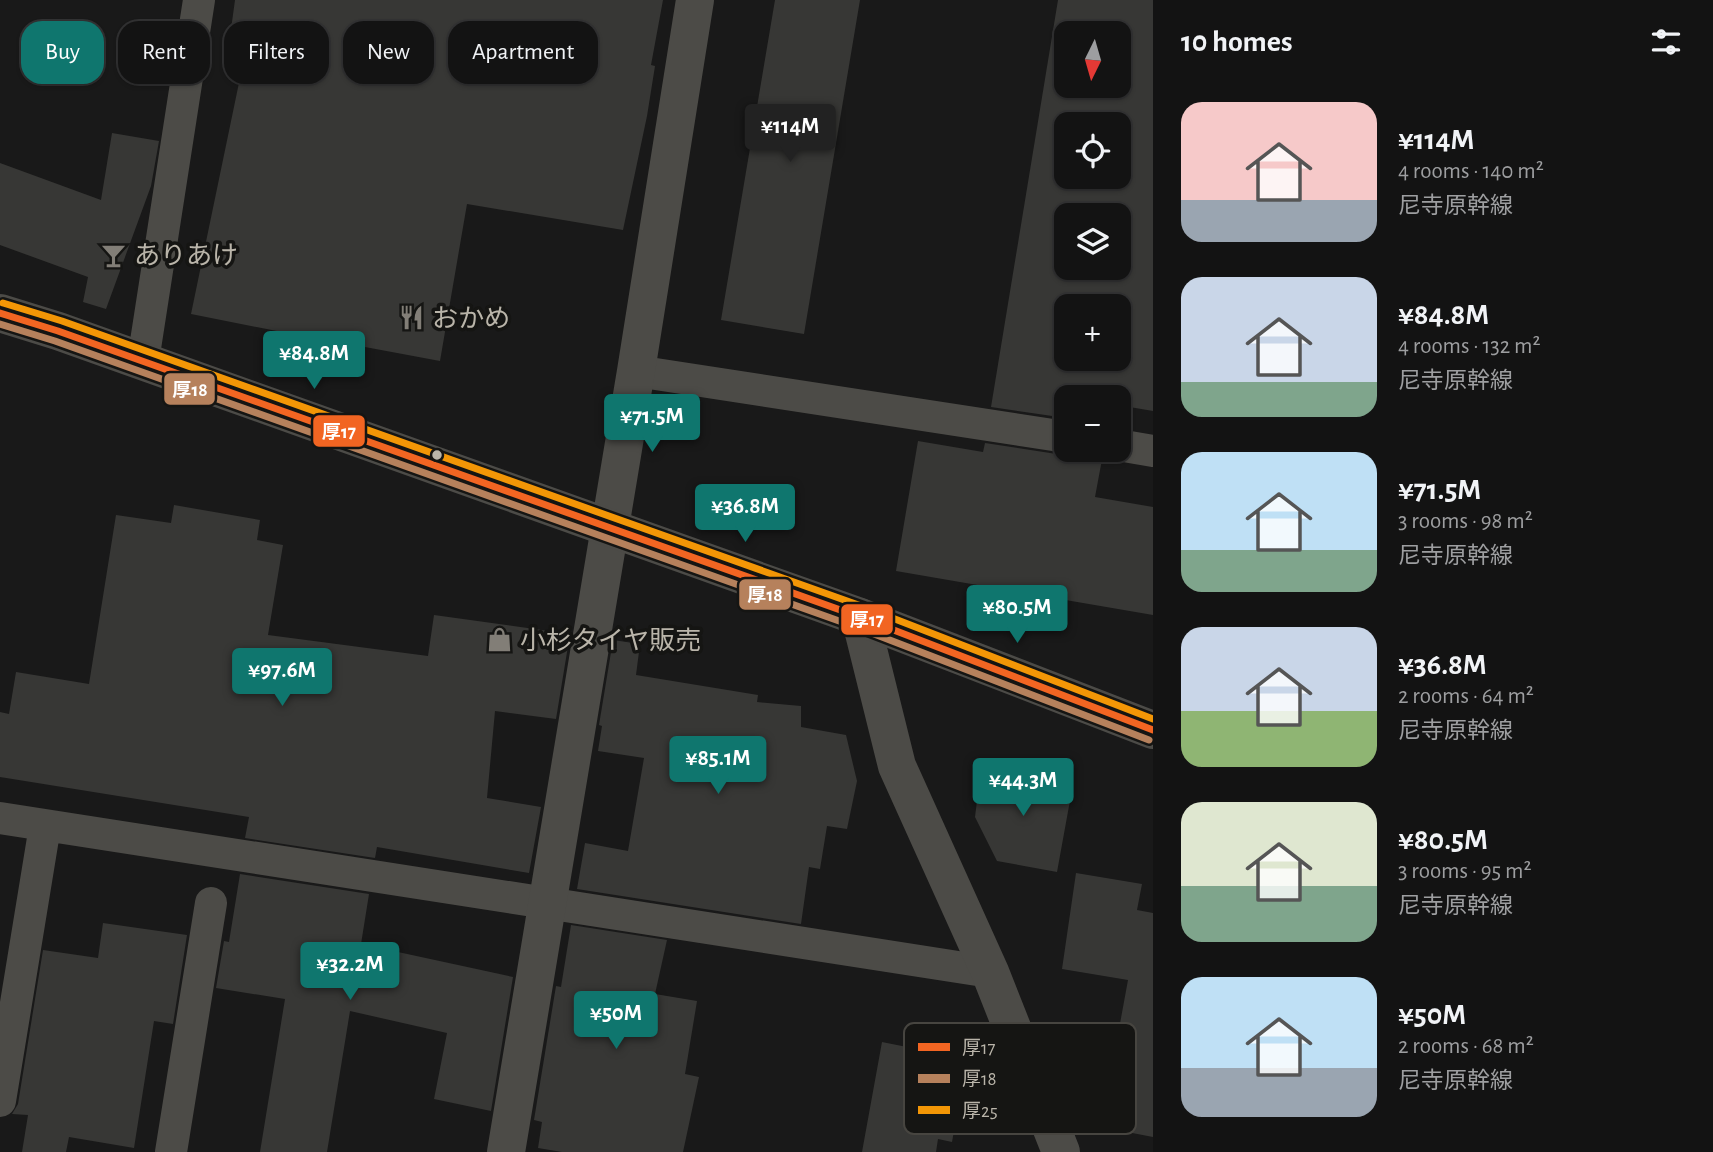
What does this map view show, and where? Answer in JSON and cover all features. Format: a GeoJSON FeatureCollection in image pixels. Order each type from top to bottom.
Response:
{"type":"FeatureCollection","features":[{"type":"Feature","properties":{"kind":"street"},"geometry":{"type":"LineString","coordinates":[[506,1152],[695,0]]}},
{"type":"Feature","properties":{"kind":"street"},"geometry":{"type":"LineString","coordinates":[[0,313],[143,361],[860,617],[1153,730]]}},
{"type":"Feature","properties":{"kind":"street"},"geometry":{"type":"LineString","coordinates":[[860,617],[897,766],[990,972],[1010,1023]]}},
{"type":"Feature","properties":{"kind":"street"},"geometry":{"type":"LineString","coordinates":[[1054,1134],[1061,1152]]}},
{"type":"Feature","properties":{"kind":"lane"},"geometry":{"type":"LineString","coordinates":[[143,361],[199,0]]}},
{"type":"Feature","properties":{"kind":"lane"},"geometry":{"type":"LineString","coordinates":[[636,372],[1054,435]]}},
{"type":"Feature","properties":{"kind":"lane"},"geometry":{"type":"LineString","coordinates":[[1131,447],[1153,451]]}},
{"type":"Feature","properties":{"kind":"lane"},"geometry":{"type":"LineString","coordinates":[[0,818],[990,972]]}},
{"type":"Feature","properties":{"kind":"lane"},"geometry":{"type":"LineString","coordinates":[[0,1101],[45,826]]}},
{"type":"Feature","properties":{"kind":"lane"},"geometry":{"type":"LineString","coordinates":[[171,1152],[211,904]]}},
{"type":"Feature","properties":{"kind":"building"},"geometry":{"type":"Polygon","coordinates":[[[235,0],[663,0],[651,65],[655,66],[647,116],[623,230],[467,204],[440,361],[365,347],[362,360],[295,347],[297,335],[191,314],[239,84],[329,84],[329,21],[232,21],[235,0]]]}},
{"type":"Feature","properties":{"kind":"building"},"geometry":{"type":"Polygon","coordinates":[[[775,0],[860,0],[804,334],[721,320],[775,0]]]}},
{"type":"Feature","properties":{"kind":"building"},"geometry":{"type":"Polygon","coordinates":[[[1058,0],[1153,0],[1153,411],[1131,407],[1131,385],[1054,385],[1054,416],[991,407],[1054,24],[1054,98],[1131,98],[1131,21],[1055,21],[1058,0]]]}},
{"type":"Feature","properties":{"kind":"building"},"geometry":{"type":"Polygon","coordinates":[[[112,133],[159,141],[151,186],[106,309],[83,302],[88,277],[0,245],[0,163],[101,200],[112,133]]]}},
{"type":"Feature","properties":{"kind":"building"},"geometry":{"type":"Polygon","coordinates":[[[918,441],[983,452],[985,443],[1054,454],[1054,462],[1102,462],[1095,497],[1153,507],[1153,615],[896,571],[918,441]]]}},
{"type":"Feature","properties":{"kind":"building"},"geometry":{"type":"Polygon","coordinates":[[[174,505],[260,520],[257,540],[283,545],[268,635],[428,656],[434,615],[570,634],[556,719],[495,711],[487,798],[541,807],[529,873],[377,847],[375,858],[245,838],[249,817],[0,777],[0,712],[9,714],[16,672],[89,684],[116,515],[171,523],[174,505]]]}},
{"type":"Feature","properties":{"kind":"building"},"geometry":{"type":"Polygon","coordinates":[[[613,640],[640,644],[636,675],[758,695],[757,702],[801,706],[801,727],[846,735],[857,781],[847,829],[827,826],[820,869],[809,867],[801,924],[577,889],[585,843],[628,851],[644,758],[598,751],[602,726],[599,725],[613,640]]]}},
{"type":"Feature","properties":{"kind":"building"},"geometry":{"type":"Polygon","coordinates":[[[981,769],[1073,784],[1057,872],[997,861],[975,817],[981,769]]]}},
{"type":"Feature","properties":{"kind":"building"},"geometry":{"type":"Polygon","coordinates":[[[1076,873],[1142,884],[1137,910],[1153,913],[1153,1137],[1136,1134],[1136,1023],[1120,1023],[1128,980],[1062,969],[1076,873]]]}},
{"type":"Feature","properties":{"kind":"building"},"geometry":{"type":"Polygon","coordinates":[[[240,874],[369,894],[361,944],[513,977],[491,1111],[434,1099],[447,1033],[350,1011],[327,1152],[260,1152],[285,999],[216,988],[224,941],[229,942],[240,874]]]}},
{"type":"Feature","properties":{"kind":"building"},"geometry":{"type":"Polygon","coordinates":[[[103,923],[187,935],[173,1024],[154,1021],[134,1148],[69,1137],[66,1152],[22,1152],[28,1115],[12,1114],[18,1104],[43,950],[98,958],[103,923]]]}},
{"type":"Feature","properties":{"kind":"building"},"geometry":{"type":"Polygon","coordinates":[[[571,925],[667,940],[655,994],[697,1001],[685,1074],[699,1077],[683,1152],[562,1152],[538,1148],[542,1122],[534,1120],[556,986],[561,987],[571,925]]]}},
{"type":"Feature","properties":{"kind":"building"},"geometry":{"type":"Polygon","coordinates":[[[882,1042],[904,1046],[904,1134],[953,1134],[952,1142],[938,1139],[936,1152],[862,1152],[882,1042]]]}},
{"type":"Feature","properties":{"kind":"transit line","name":"厚25"},"geometry":{"type":"LineString","coordinates":[[3,303],[62,321],[864,607],[1153,719]]}},
{"type":"Feature","properties":{"kind":"transit line","name":"厚17"},"geometry":{"type":"LineString","coordinates":[[0,313],[58,331],[860,617],[1153,730]]}},
{"type":"Feature","properties":{"kind":"transit line","name":"厚18"},"geometry":{"type":"LineString","coordinates":[[0,324],[55,341],[856,627],[1149,740]]}},
{"type":"Feature","properties":{"kind":"place","name":"ありあけ"},"geometry":{"type":"Point","coordinates":[114,255]}},
{"type":"Feature","properties":{"kind":"place","name":"おかめ"},"geometry":{"type":"Point","coordinates":[412,318]}},
{"type":"Feature","properties":{"kind":"place","name":"小杉タイヤ販売"},"geometry":{"type":"Point","coordinates":[500,640]}}]}
